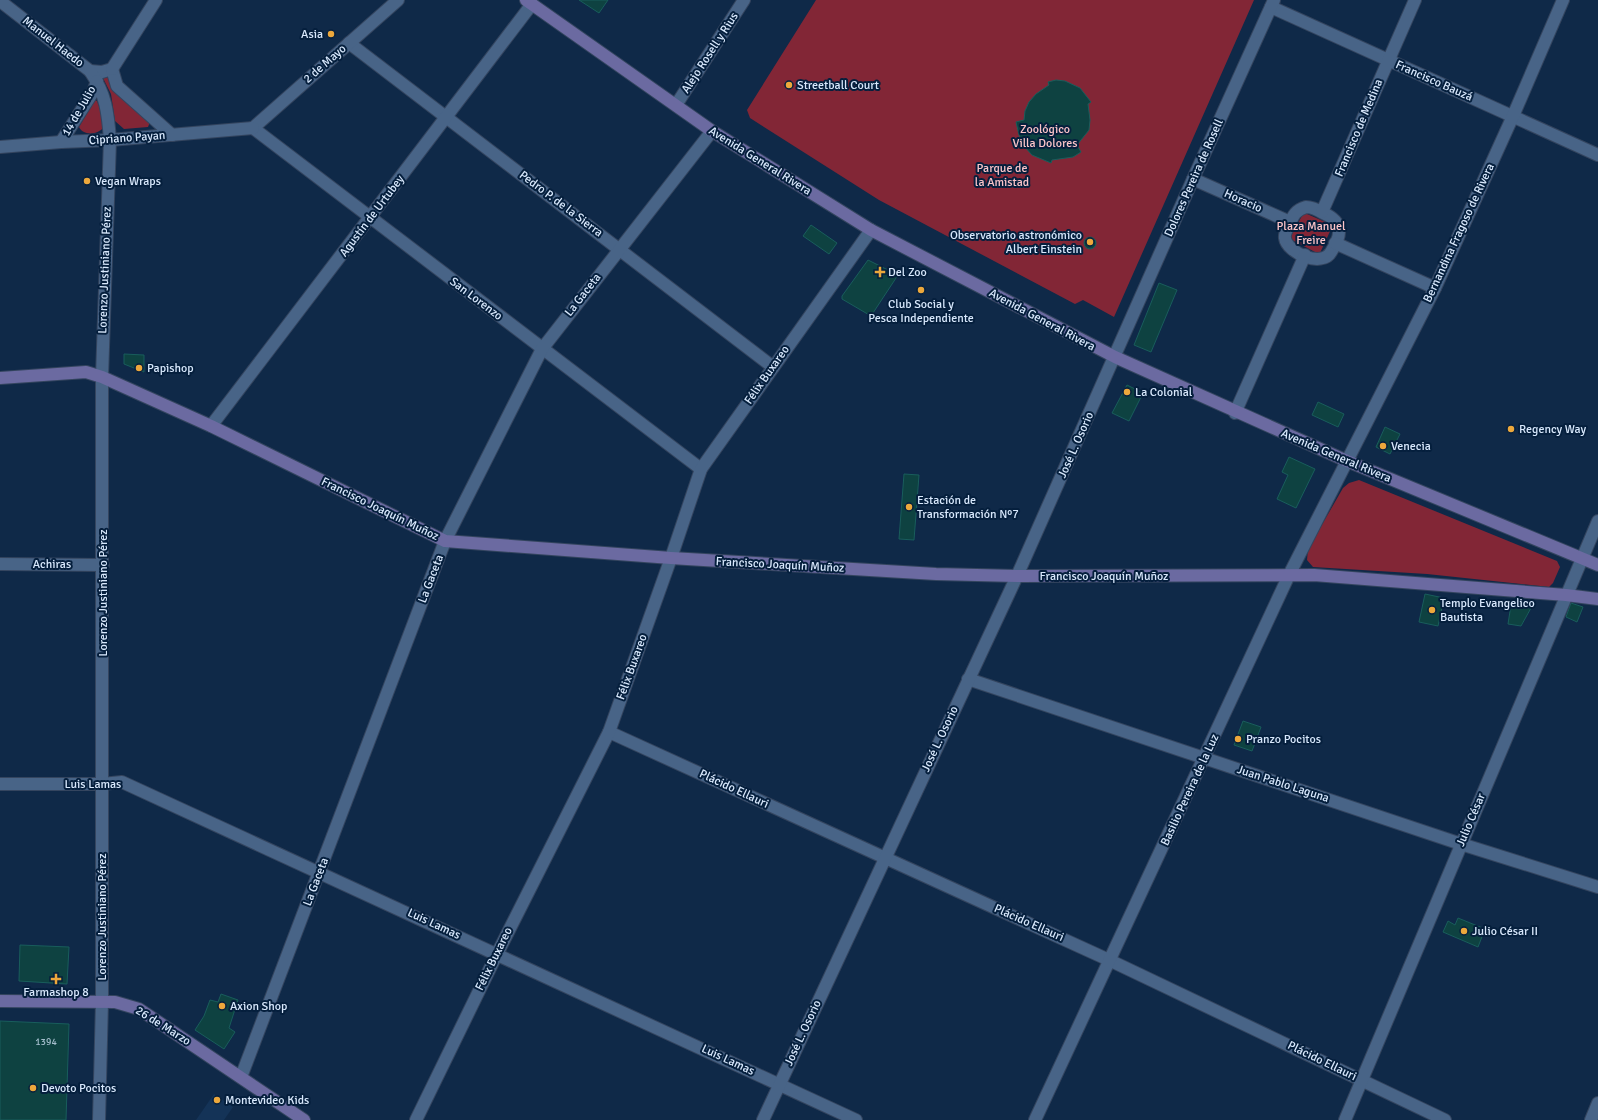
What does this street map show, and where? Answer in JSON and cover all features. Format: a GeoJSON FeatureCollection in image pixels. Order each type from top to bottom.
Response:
{"type":"FeatureCollection","features":[{"type":"Feature","properties":{"kind":"street"},"geometry":{"type":"LineString","coordinates":[[156,0],[112,69],[117,86],[172,135]]}},
{"type":"Feature","properties":{"kind":"street","name":"2 de Mayo"},"geometry":{"type":"LineString","coordinates":[[253,128],[398,0]]}},
{"type":"Feature","properties":{"kind":"street","name":"Alejo Rosell y Rius"},"geometry":{"type":"LineString","coordinates":[[676,105],[744,0]]}},
{"type":"Feature","properties":{"kind":"street","name":"Francisco de Medina"},"geometry":{"type":"LineString","coordinates":[[1327,214],[1388,60],[1415,0]]}},
{"type":"Feature","properties":{"kind":"street","name":"Bernandina Fragoso de Rivera"},"geometry":{"type":"LineString","coordinates":[[1347,461],[1435,288],[1513,116],[1563,0]]}},
{"type":"Feature","properties":{"kind":"street","name":"Manuel Haedo"},"geometry":{"type":"LineString","coordinates":[[0,1],[93,76],[112,69]]}},
{"type":"Feature","properties":{"kind":"street","name":"Avenida General Rivera"},"geometry":{"type":"LineString","coordinates":[[529,2],[712,131],[871,230],[1114,357],[1347,461],[1598,565]]}},
{"type":"Feature","properties":{"kind":"street","name":"Agustín de Urtubey"},"geometry":{"type":"LineString","coordinates":[[211,426],[446,117],[529,2]]}},
{"type":"Feature","properties":{"kind":"street","name":"Francisco Bauzá"},"geometry":{"type":"LineString","coordinates":[[1272,4],[1388,60],[1598,155]]}},
{"type":"Feature","properties":{"kind":"street","name":"Dolores Pereira de Rosell"},"geometry":{"type":"LineString","coordinates":[[1114,357],[1272,4]]}},
{"type":"Feature","properties":{"kind":"street","name":"Pedro P. de la Sierra"},"geometry":{"type":"LineString","coordinates":[[349,43],[773,367]]}},
{"type":"Feature","properties":{"kind":"street","name":"Lorenzo Justiniano Pérez"},"geometry":{"type":"LineString","coordinates":[[93,76],[108,112],[110,140],[102,377],[102,1001],[99,1120]]}},
{"type":"Feature","properties":{"kind":"street","name":"14 de Julio"},"geometry":{"type":"LineString","coordinates":[[61,142],[93,92],[93,76]]}},
{"type":"Feature","properties":{"kind":"street","name":"Cipriano Payan"},"geometry":{"type":"LineString","coordinates":[[0,147],[110,140],[253,128]]}},
{"type":"Feature","properties":{"kind":"street","name":"San Lorenzo"},"geometry":{"type":"LineString","coordinates":[[253,128],[542,349],[701,468]]}},
{"type":"Feature","properties":{"kind":"street","name":"La Gaceta"},"geometry":{"type":"LineString","coordinates":[[241,1077],[445,541],[542,349],[712,131]]}},
{"type":"Feature","properties":{"kind":"street","name":"Horacio"},"geometry":{"type":"LineString","coordinates":[[1193,179],[1290,222]]}},
{"type":"Feature","properties":{"kind":"street"},"geometry":{"type":"LineString","coordinates":[[1310,207],[1327,214],[1339,226],[1340,232],[1331,253],[1327,257],[1305,255],[1288,246],[1285,236],[1294,213],[1302,208],[1310,207]]}},
{"type":"Feature","properties":{"kind":"street","name":"Félix Buxareo"},"geometry":{"type":"LineString","coordinates":[[416,1120],[497,954],[609,732],[671,558],[701,468],[871,230]]}},
{"type":"Feature","properties":{"kind":"street"},"geometry":{"type":"LineString","coordinates":[[1335,243],[1435,288]]}},
{"type":"Feature","properties":{"kind":"street"},"geometry":{"type":"LineString","coordinates":[[1235,412],[1305,255]]}},
{"type":"Feature","properties":{"kind":"street","name":"José L. Osorio"},"geometry":{"type":"LineString","coordinates":[[763,1120],[884,858],[1017,576],[1114,357]]}},
{"type":"Feature","properties":{"kind":"street","name":"Francisco Joaquín Muñoz"},"geometry":{"type":"LineString","coordinates":[[0,378],[86,372],[102,377],[211,426],[445,541],[671,558],[936,574],[1017,576],[1314,575],[1566,594],[1598,599]]}},
{"type":"Feature","properties":{"kind":"street","name":"Basilio Pereira de la Luz"},"geometry":{"type":"LineString","coordinates":[[1036,1120],[1289,575],[1347,461]]}},
{"type":"Feature","properties":{"kind":"street","name":"Julio César"},"geometry":{"type":"LineString","coordinates":[[1345,1120],[1598,521]]}},
{"type":"Feature","properties":{"kind":"street","name":"Achiras"},"geometry":{"type":"LineString","coordinates":[[0,564],[103,565]]}},
{"type":"Feature","properties":{"kind":"street","name":"Juan Pablo Laguna"},"geometry":{"type":"LineString","coordinates":[[968,679],[1461,844],[1598,887]]}},
{"type":"Feature","properties":{"kind":"street","name":"Plácido Ellauri"},"geometry":{"type":"LineString","coordinates":[[609,732],[1109,960],[1445,1120]]}},
{"type":"Feature","properties":{"kind":"street","name":"Luis Lamas"},"geometry":{"type":"LineString","coordinates":[[0,784],[102,784],[122,782],[320,871],[856,1120]]}},
{"type":"Feature","properties":{"kind":"street","name":"26 de Marzo"},"geometry":{"type":"LineString","coordinates":[[0,1001],[102,1001],[120,1003],[139,1009],[304,1120]]}},
{"type":"Feature","properties":{"kind":"street"},"geometry":{"type":"LineString","coordinates":[[1591,1120],[1598,1103]]}},
{"type":"Feature","properties":{"kind":"shaded area","name":"Montevideo Kids"},"geometry":{"type":"Polygon","coordinates":[[[214,1094],[233,1107],[224,1120],[196,1120],[214,1094]]]}},
{"type":"Feature","properties":{"kind":"green space","name":"Zoológico Villa Dolores"},"geometry":{"type":"Polygon","coordinates":[[[816,0],[1254,0],[1114,317],[1083,300],[1075,304],[879,200],[750,118],[747,110],[816,0]]]}},
{"type":"Feature","properties":{"kind":"green space"},"geometry":{"type":"Polygon","coordinates":[[[107,74],[150,122],[148,127],[124,129],[115,121],[111,94],[103,78],[107,74]]]}},
{"type":"Feature","properties":{"kind":"green space"},"geometry":{"type":"Polygon","coordinates":[[[95,100],[97,101],[102,114],[104,127],[98,132],[87,133],[79,127],[95,100]]]}},
{"type":"Feature","properties":{"kind":"green space","name":"Plaza Manuel Freire"},"geometry":{"type":"Polygon","coordinates":[[[1303,214],[1307,214],[1330,224],[1332,227],[1320,253],[1317,253],[1292,240],[1291,236],[1303,214]]]}},
{"type":"Feature","properties":{"kind":"green space"},"geometry":{"type":"Polygon","coordinates":[[[1359,480],[1557,561],[1560,567],[1553,583],[1549,587],[1427,574],[1313,567],[1307,560],[1308,549],[1343,488],[1349,483],[1359,480]]]}},
{"type":"Feature","properties":{"kind":"building"},"geometry":{"type":"Polygon","coordinates":[[[579,0],[608,0],[599,13],[579,0]]]}},
{"type":"Feature","properties":{"kind":"building"},"geometry":{"type":"Polygon","coordinates":[[[1056,80],[1065,81],[1080,88],[1091,102],[1088,104],[1090,120],[1089,130],[1077,145],[1081,152],[1073,157],[1052,160],[1051,163],[1032,155],[1024,146],[1019,135],[1016,122],[1024,120],[1025,111],[1029,102],[1036,94],[1049,85],[1048,82],[1056,80]]]}},
{"type":"Feature","properties":{"kind":"building"},"geometry":{"type":"Polygon","coordinates":[[[811,225],[837,243],[829,254],[803,236],[811,225]]]}},
{"type":"Feature","properties":{"kind":"building","name":"Observatorio astronómico Albert Einstein"},"geometry":{"type":"Polygon","coordinates":[[[1088,237],[1092,237],[1096,243],[1092,249],[1088,249],[1084,245],[1084,241],[1088,237]]]}},
{"type":"Feature","properties":{"kind":"building"},"geometry":{"type":"Polygon","coordinates":[[[868,260],[898,275],[871,316],[842,299],[842,296],[868,260]]]}},
{"type":"Feature","properties":{"kind":"building"},"geometry":{"type":"Polygon","coordinates":[[[1159,283],[1177,290],[1151,352],[1134,345],[1159,283]]]}},
{"type":"Feature","properties":{"kind":"building"},"geometry":{"type":"Polygon","coordinates":[[[124,354],[144,355],[144,372],[124,364],[124,354]]]}},
{"type":"Feature","properties":{"kind":"building"},"geometry":{"type":"Polygon","coordinates":[[[1127,385],[1143,393],[1129,421],[1112,413],[1127,385]]]}},
{"type":"Feature","properties":{"kind":"building"},"geometry":{"type":"Polygon","coordinates":[[[1318,402],[1344,414],[1338,427],[1312,415],[1318,402]]]}},
{"type":"Feature","properties":{"kind":"building"},"geometry":{"type":"Polygon","coordinates":[[[1385,427],[1400,434],[1390,454],[1376,447],[1385,427]]]}},
{"type":"Feature","properties":{"kind":"building"},"geometry":{"type":"Polygon","coordinates":[[[1289,457],[1315,469],[1296,508],[1277,499],[1288,475],[1282,472],[1289,457]]]}},
{"type":"Feature","properties":{"kind":"building","name":"Estación de Transformación Nº7"},"geometry":{"type":"Polygon","coordinates":[[[904,474],[919,475],[914,540],[899,539],[904,474]]]}},
{"type":"Feature","properties":{"kind":"building","name":"Templo Evangelico Bautista"},"geometry":{"type":"Polygon","coordinates":[[[1425,594],[1444,598],[1438,626],[1419,622],[1425,594]]]}},
{"type":"Feature","properties":{"kind":"building"},"geometry":{"type":"Polygon","coordinates":[[[1571,603],[1583,607],[1577,622],[1566,617],[1571,603]]]}},
{"type":"Feature","properties":{"kind":"building"},"geometry":{"type":"Polygon","coordinates":[[[1511,605],[1531,608],[1521,626],[1508,624],[1511,605]]]}},
{"type":"Feature","properties":{"kind":"building"},"geometry":{"type":"Polygon","coordinates":[[[1243,721],[1261,727],[1252,751],[1234,745],[1243,721]]]}},
{"type":"Feature","properties":{"kind":"building","name":"Julio César II"},"geometry":{"type":"Polygon","coordinates":[[[1458,918],[1485,929],[1478,947],[1443,932],[1448,921],[1455,925],[1458,918]]]}},
{"type":"Feature","properties":{"kind":"building"},"geometry":{"type":"Polygon","coordinates":[[[20,945],[69,947],[67,984],[19,981],[20,945]]]}},
{"type":"Feature","properties":{"kind":"building"},"geometry":{"type":"Polygon","coordinates":[[[221,994],[238,1000],[229,1028],[235,1032],[224,1049],[195,1030],[204,1016],[210,1000],[218,1002],[221,994]]]}},
{"type":"Feature","properties":{"kind":"building","name":"Devoto Pocitos"},"geometry":{"type":"Polygon","coordinates":[[[0,1021],[69,1024],[66,1120],[0,1120],[0,1021]]]}},
{"type":"Feature","properties":{"kind":"place","name":"Asia"},"geometry":{"type":"Point","coordinates":[331,34]}},
{"type":"Feature","properties":{"kind":"place","name":"Streetball Court"},"geometry":{"type":"Point","coordinates":[789,85]}},
{"type":"Feature","properties":{"kind":"place","name":"Vegan Wraps"},"geometry":{"type":"Point","coordinates":[87,181]}},
{"type":"Feature","properties":{"kind":"place","name":"Observatorio astronómico Albert Einstein"},"geometry":{"type":"Point","coordinates":[1090,242]}},
{"type":"Feature","properties":{"kind":"place","name":"Del Zoo"},"geometry":{"type":"Point","coordinates":[880,272]}},
{"type":"Feature","properties":{"kind":"place","name":"Club Social y Pesca Independiente"},"geometry":{"type":"Point","coordinates":[921,290]}},
{"type":"Feature","properties":{"kind":"place","name":"Papishop"},"geometry":{"type":"Point","coordinates":[139,368]}},
{"type":"Feature","properties":{"kind":"place","name":"La Colonial"},"geometry":{"type":"Point","coordinates":[1127,392]}},
{"type":"Feature","properties":{"kind":"place","name":"Regency Way"},"geometry":{"type":"Point","coordinates":[1511,429]}},
{"type":"Feature","properties":{"kind":"place","name":"Venecia"},"geometry":{"type":"Point","coordinates":[1383,446]}},
{"type":"Feature","properties":{"kind":"place","name":"Estación de Transformación Nº7"},"geometry":{"type":"Point","coordinates":[909,507]}},
{"type":"Feature","properties":{"kind":"place","name":"Templo Evangelico Bautista"},"geometry":{"type":"Point","coordinates":[1432,610]}},
{"type":"Feature","properties":{"kind":"place","name":"Pranzo Pocitos"},"geometry":{"type":"Point","coordinates":[1238,739]}},
{"type":"Feature","properties":{"kind":"place","name":"Julio César II"},"geometry":{"type":"Point","coordinates":[1464,931]}},
{"type":"Feature","properties":{"kind":"place","name":"Farmashop 8"},"geometry":{"type":"Point","coordinates":[56,979]}},
{"type":"Feature","properties":{"kind":"place","name":"Axion Shop"},"geometry":{"type":"Point","coordinates":[222,1006]}},
{"type":"Feature","properties":{"kind":"place","name":"Devoto Pocitos"},"geometry":{"type":"Point","coordinates":[33,1088]}},
{"type":"Feature","properties":{"kind":"place","name":"Montevideo Kids"},"geometry":{"type":"Point","coordinates":[217,1100]}},
{"type":"Feature","properties":{"kind":"park label","name":"Parque de la Amistad"},"geometry":{"type":"Point","coordinates":[1002,175]}}]}
